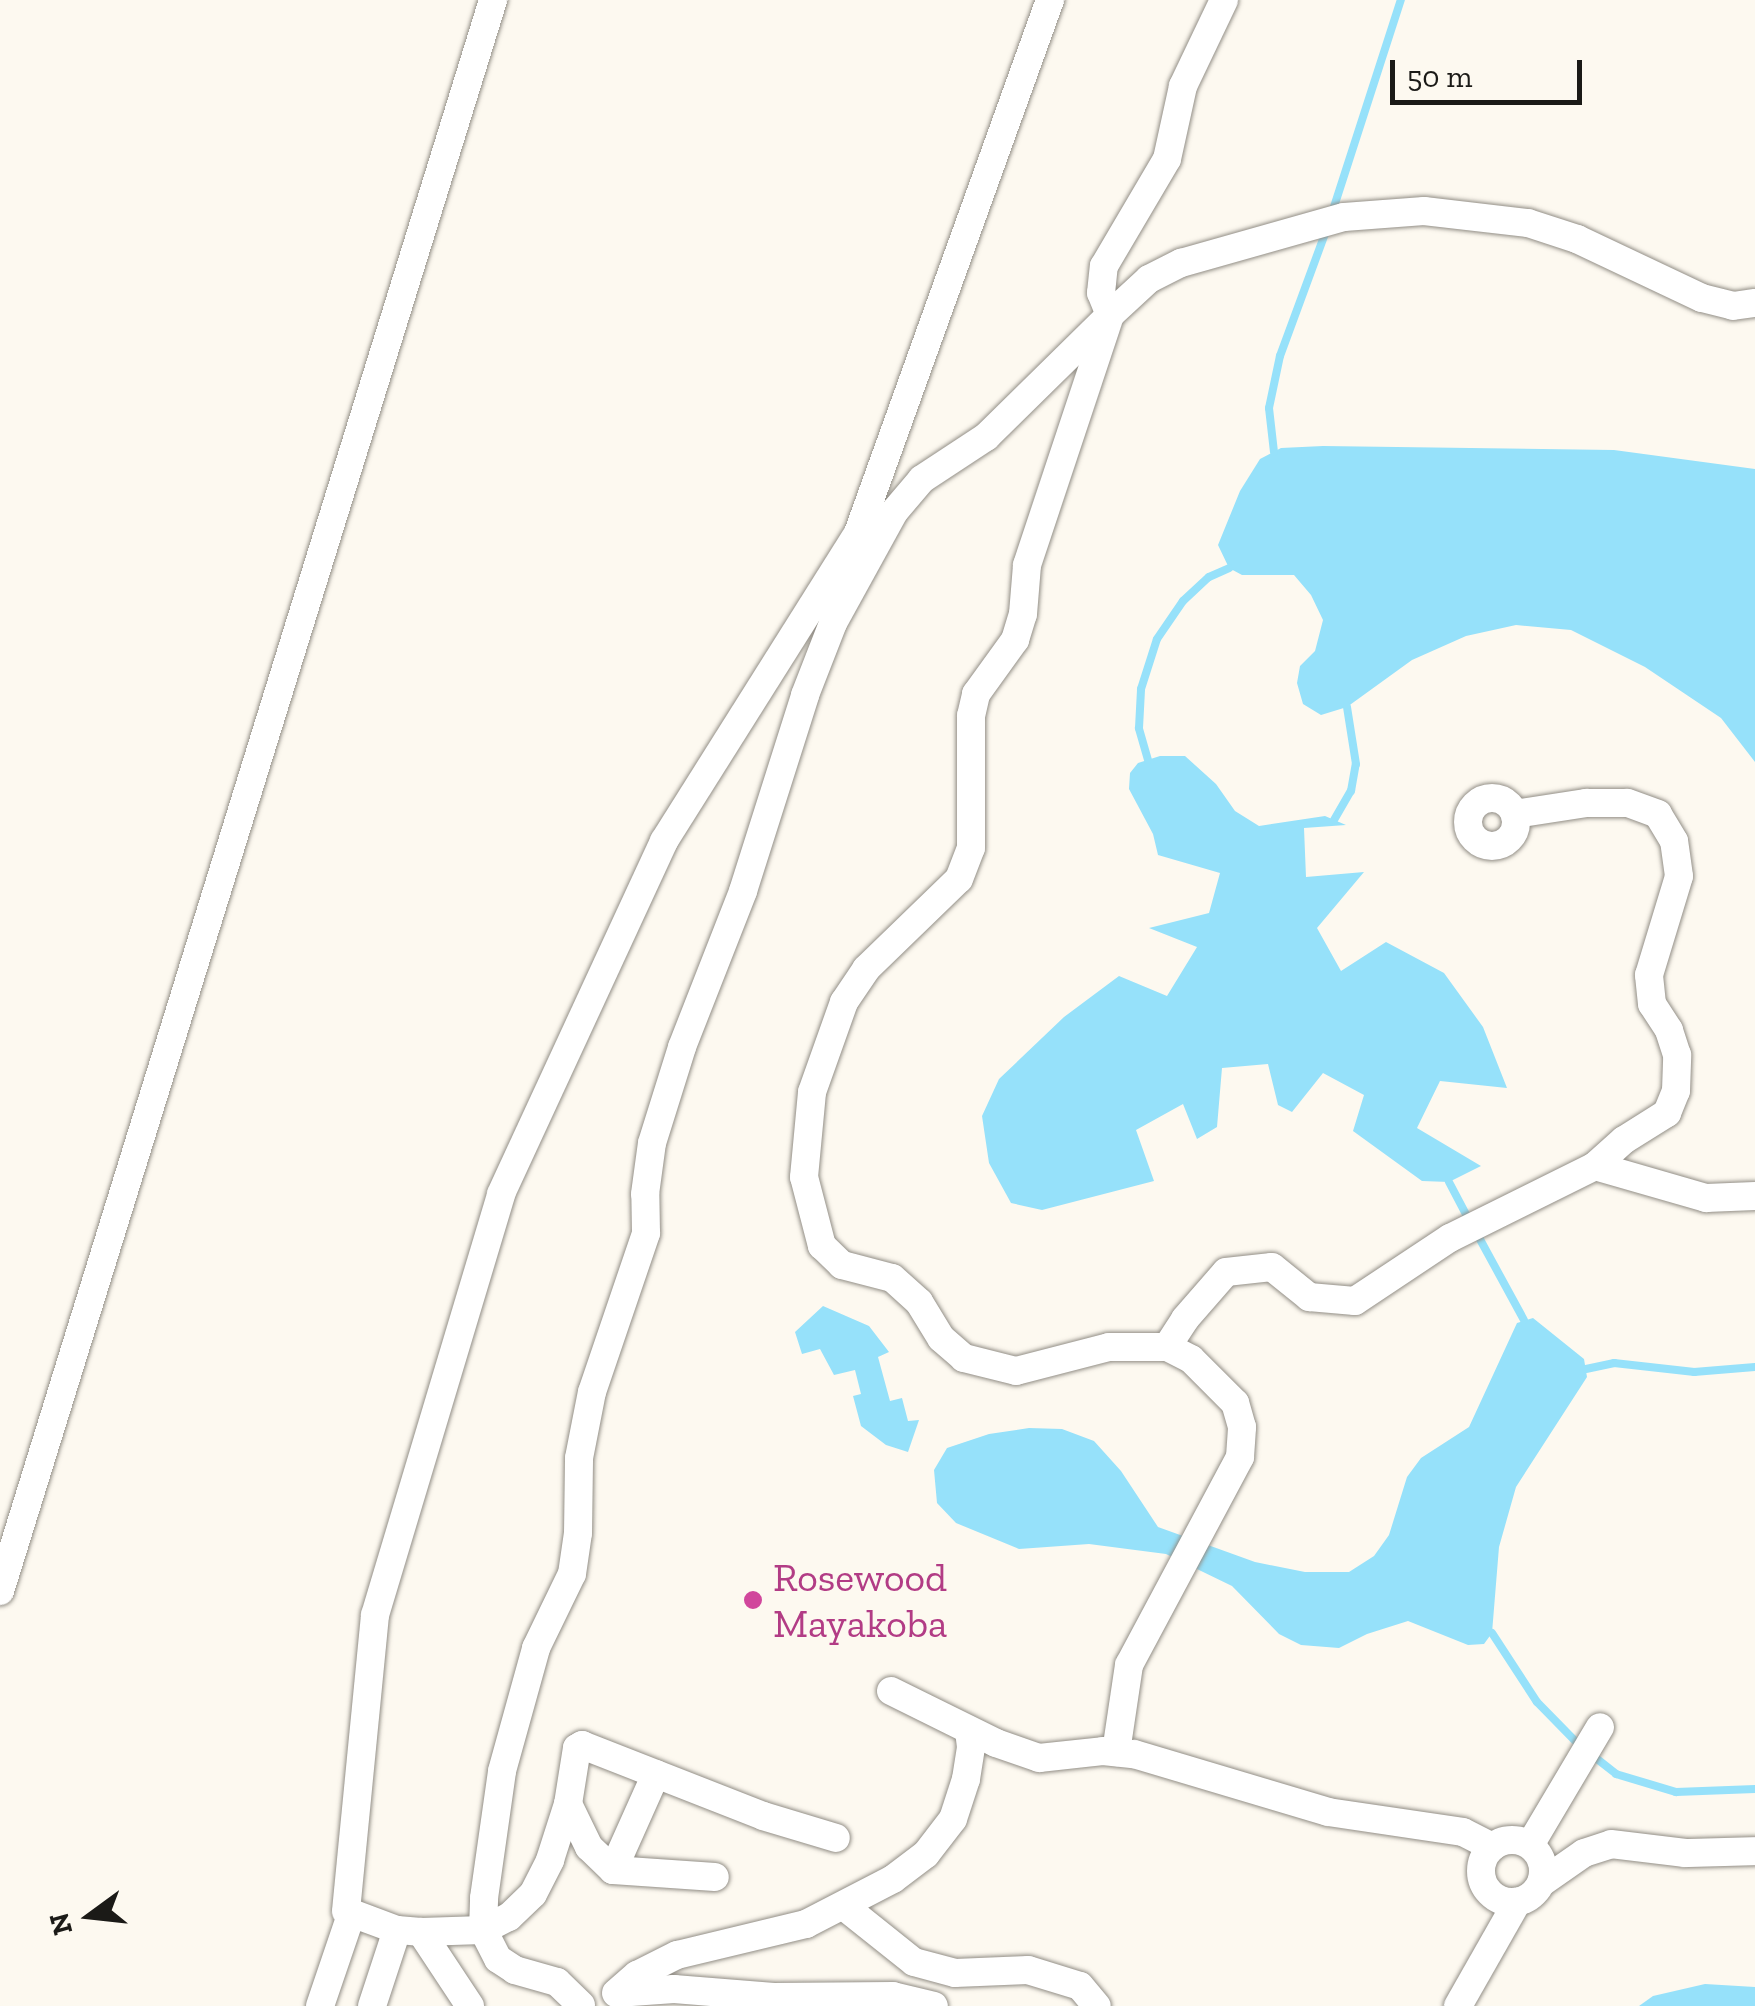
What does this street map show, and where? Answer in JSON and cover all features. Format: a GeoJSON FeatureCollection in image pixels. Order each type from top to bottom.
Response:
{"type":"FeatureCollection","features":[{"type":"Feature","properties":{"kind":"lane"},"geometry":{"type":"LineString","coordinates":[[0,1591],[493,0]]}},
{"type":"Feature","properties":{"kind":"lane"},"geometry":{"type":"LineString","coordinates":[[836,1838],[763,1816],[582,1745],[578,1748],[568,1804],[533,1894],[509,1917],[484,1930],[409,1931],[351,1916],[346,1911],[375,1615],[501,1194],[664,842],[858,532],[1050,0]]}},
{"type":"Feature","properties":{"kind":"lane"},"geometry":{"type":"LineString","coordinates":[[1116,1752],[1129,1666],[1240,1457],[1242,1427],[1235,1403],[1191,1359],[1168,1347],[1109,1347],[1016,1371],[964,1358],[941,1338],[919,1302],[892,1278],[842,1265],[822,1246],[804,1177],[812,1092],[844,1002],[866,969],[959,878],[971,848],[971,716],[976,694],[1016,640],[1024,614],[1027,565],[1110,315],[1101,293],[1104,266],[1167,159],[1183,86],[1224,0]]}},
{"type":"Feature","properties":{"kind":"lane"},"geometry":{"type":"LineString","coordinates":[[934,2006],[893,1996],[774,1997],[674,1989],[592,2002],[558,1982],[515,1970],[498,1960],[484,1930],[502,1771],[536,1648],[572,1574],[579,1458],[592,1392],[646,1233],[645,1194],[652,1143],[682,1047],[743,891],[833,623],[894,512],[922,479],[986,437],[1149,280],[1181,263],[1344,216],[1424,211],[1528,224],[1590,245],[1702,298],[1734,306],[1755,304]]}},
{"type":"Feature","properties":{"kind":"lane"},"geometry":{"type":"LineString","coordinates":[[1168,1347],[1184,1319],[1226,1272],[1272,1267],[1309,1297],[1354,1300],[1458,1234],[1595,1166],[1624,1140],[1667,1112],[1676,1091],[1676,1055],[1669,1030],[1652,1004],[1649,975],[1679,876],[1674,841],[1658,814],[1627,803],[1586,803],[1515,814]]}},
{"type":"Feature","properties":{"kind":"lane"},"geometry":{"type":"LineString","coordinates":[[1595,1166],[1706,1198],[1755,1196]]}},
{"type":"Feature","properties":{"kind":"lane"},"geometry":{"type":"LineString","coordinates":[[891,1691],[969,1730],[1039,1758],[1116,1752],[1328,1812],[1463,1832],[1492,1847]]}},
{"type":"Feature","properties":{"kind":"lane"},"geometry":{"type":"LineString","coordinates":[[592,2002],[678,1955],[806,1924],[845,1907],[926,1854],[953,1820],[966,1779],[971,1747],[969,1730]]}},
{"type":"Feature","properties":{"kind":"lane"},"geometry":{"type":"LineString","coordinates":[[1530,1845],[1598,1732]]}},
{"type":"Feature","properties":{"kind":"lane"},"geometry":{"type":"LineString","coordinates":[[613,1870],[656,1774]]}},
{"type":"Feature","properties":{"kind":"lane"},"geometry":{"type":"LineString","coordinates":[[568,1804],[589,1848],[613,1870],[716,1877]]}},
{"type":"Feature","properties":{"kind":"lane"},"geometry":{"type":"LineString","coordinates":[[1518,1902],[1497,1898],[1484,1884],[1482,1864],[1492,1847],[1510,1839],[1530,1845],[1542,1862],[1541,1883]]}},
{"type":"Feature","properties":{"kind":"lane"},"geometry":{"type":"LineString","coordinates":[[1458,2006],[1518,1902],[1584,1853],[1611,1844],[1685,1853],[1755,1852]]}},
{"type":"Feature","properties":{"kind":"lane"},"geometry":{"type":"LineString","coordinates":[[845,1907],[914,1962],[955,1974],[1028,1970],[1080,1986],[1097,2006]]}},
{"type":"Feature","properties":{"kind":"lane"},"geometry":{"type":"LineString","coordinates":[[320,2006],[351,1916]]}},
{"type":"Feature","properties":{"kind":"lane"},"geometry":{"type":"LineString","coordinates":[[372,2006],[409,1931]]}},
{"type":"Feature","properties":{"kind":"lane"},"geometry":{"type":"LineString","coordinates":[[409,1931],[470,2006]]}},
{"type":"Feature","properties":{"kind":"water"},"geometry":{"type":"Polygon","coordinates":[[[1281,448],[1614,450],[1755,469],[1755,762],[1721,718],[1645,667],[1571,630],[1516,625],[1466,636],[1412,660],[1347,707],[1321,715],[1303,704],[1297,683],[1300,666],[1315,651],[1323,620],[1311,595],[1294,575],[1242,575],[1229,568],[1218,545],[1240,491],[1260,459],[1281,448]]]}},
{"type":"Feature","properties":{"kind":"water"},"geometry":{"type":"Polygon","coordinates":[[[1160,756],[1185,756],[1216,784],[1235,811],[1259,826],[1325,816],[1346,825],[1304,828],[1306,877],[1364,872],[1317,928],[1341,971],[1386,942],[1444,973],[1483,1027],[1507,1088],[1440,1081],[1417,1128],[1481,1166],[1449,1182],[1422,1181],[1353,1131],[1364,1095],[1323,1073],[1292,1112],[1278,1105],[1268,1064],[1222,1068],[1217,1127],[1197,1139],[1183,1104],[1136,1130],[1154,1181],[1042,1210],[1011,1203],[989,1163],[982,1116],[999,1079],[1064,1017],[1119,976],[1167,996],[1197,947],[1149,928],[1209,913],[1220,873],[1158,855],[1153,834],[1129,789],[1130,773],[1138,763],[1160,756]]]}},
{"type":"Feature","properties":{"kind":"water"},"geometry":{"type":"Polygon","coordinates":[[[823,1306],[869,1326],[889,1352],[878,1357],[890,1401],[902,1398],[908,1421],[919,1420],[908,1452],[886,1445],[861,1426],[853,1396],[861,1394],[855,1370],[834,1375],[820,1349],[802,1354],[795,1332],[823,1306]]]}},
{"type":"Feature","properties":{"kind":"water"},"geometry":{"type":"Polygon","coordinates":[[[1533,1318],[1584,1359],[1587,1377],[1516,1487],[1499,1547],[1492,1633],[1484,1644],[1468,1645],[1408,1621],[1339,1648],[1301,1645],[1279,1634],[1232,1586],[1166,1554],[1089,1544],[1019,1549],[956,1523],[937,1503],[934,1470],[947,1448],[989,1434],[1029,1428],[1062,1429],[1094,1441],[1121,1471],[1158,1527],[1255,1562],[1305,1572],[1349,1572],[1374,1556],[1389,1535],[1407,1477],[1421,1458],[1469,1427],[1517,1323],[1533,1318]]]}},
{"type":"Feature","properties":{"kind":"water"},"geometry":{"type":"Polygon","coordinates":[[[1705,1984],[1755,1987],[1755,2006],[1639,2006],[1653,1996],[1705,1984]]]}},
{"type":"Feature","properties":{"kind":"waterway"},"geometry":{"type":"LineString","coordinates":[[1332,213],[1401,0]]}},
{"type":"Feature","properties":{"kind":"waterway"},"geometry":{"type":"LineString","coordinates":[[1274,452],[1269,408],[1280,356],[1326,231]]}},
{"type":"Feature","properties":{"kind":"waterway"},"geometry":{"type":"LineString","coordinates":[[1148,760],[1139,728],[1141,689],[1157,639],[1183,601],[1209,577],[1229,568]]}},
{"type":"Feature","properties":{"kind":"waterway"},"geometry":{"type":"LineString","coordinates":[[1334,820],[1351,791],[1356,764],[1347,707]]}},
{"type":"Feature","properties":{"kind":"waterway"},"geometry":{"type":"LineString","coordinates":[[1449,1182],[1469,1220]]}},
{"type":"Feature","properties":{"kind":"waterway"},"geometry":{"type":"LineString","coordinates":[[1476,1232],[1524,1320]]}},
{"type":"Feature","properties":{"kind":"waterway"},"geometry":{"type":"LineString","coordinates":[[1586,1369],[1614,1363],[1694,1372],[1755,1367]]}},
{"type":"Feature","properties":{"kind":"waterway"},"geometry":{"type":"LineString","coordinates":[[1492,1633],[1537,1702],[1581,1747]]}},
{"type":"Feature","properties":{"kind":"waterway"},"geometry":{"type":"LineString","coordinates":[[1592,1755],[1616,1774],[1676,1792],[1755,1789]]}},
{"type":"Feature","properties":{"kind":"place","name":"Rosewood Mayakoba"},"geometry":{"type":"Point","coordinates":[753,1600]}}]}
